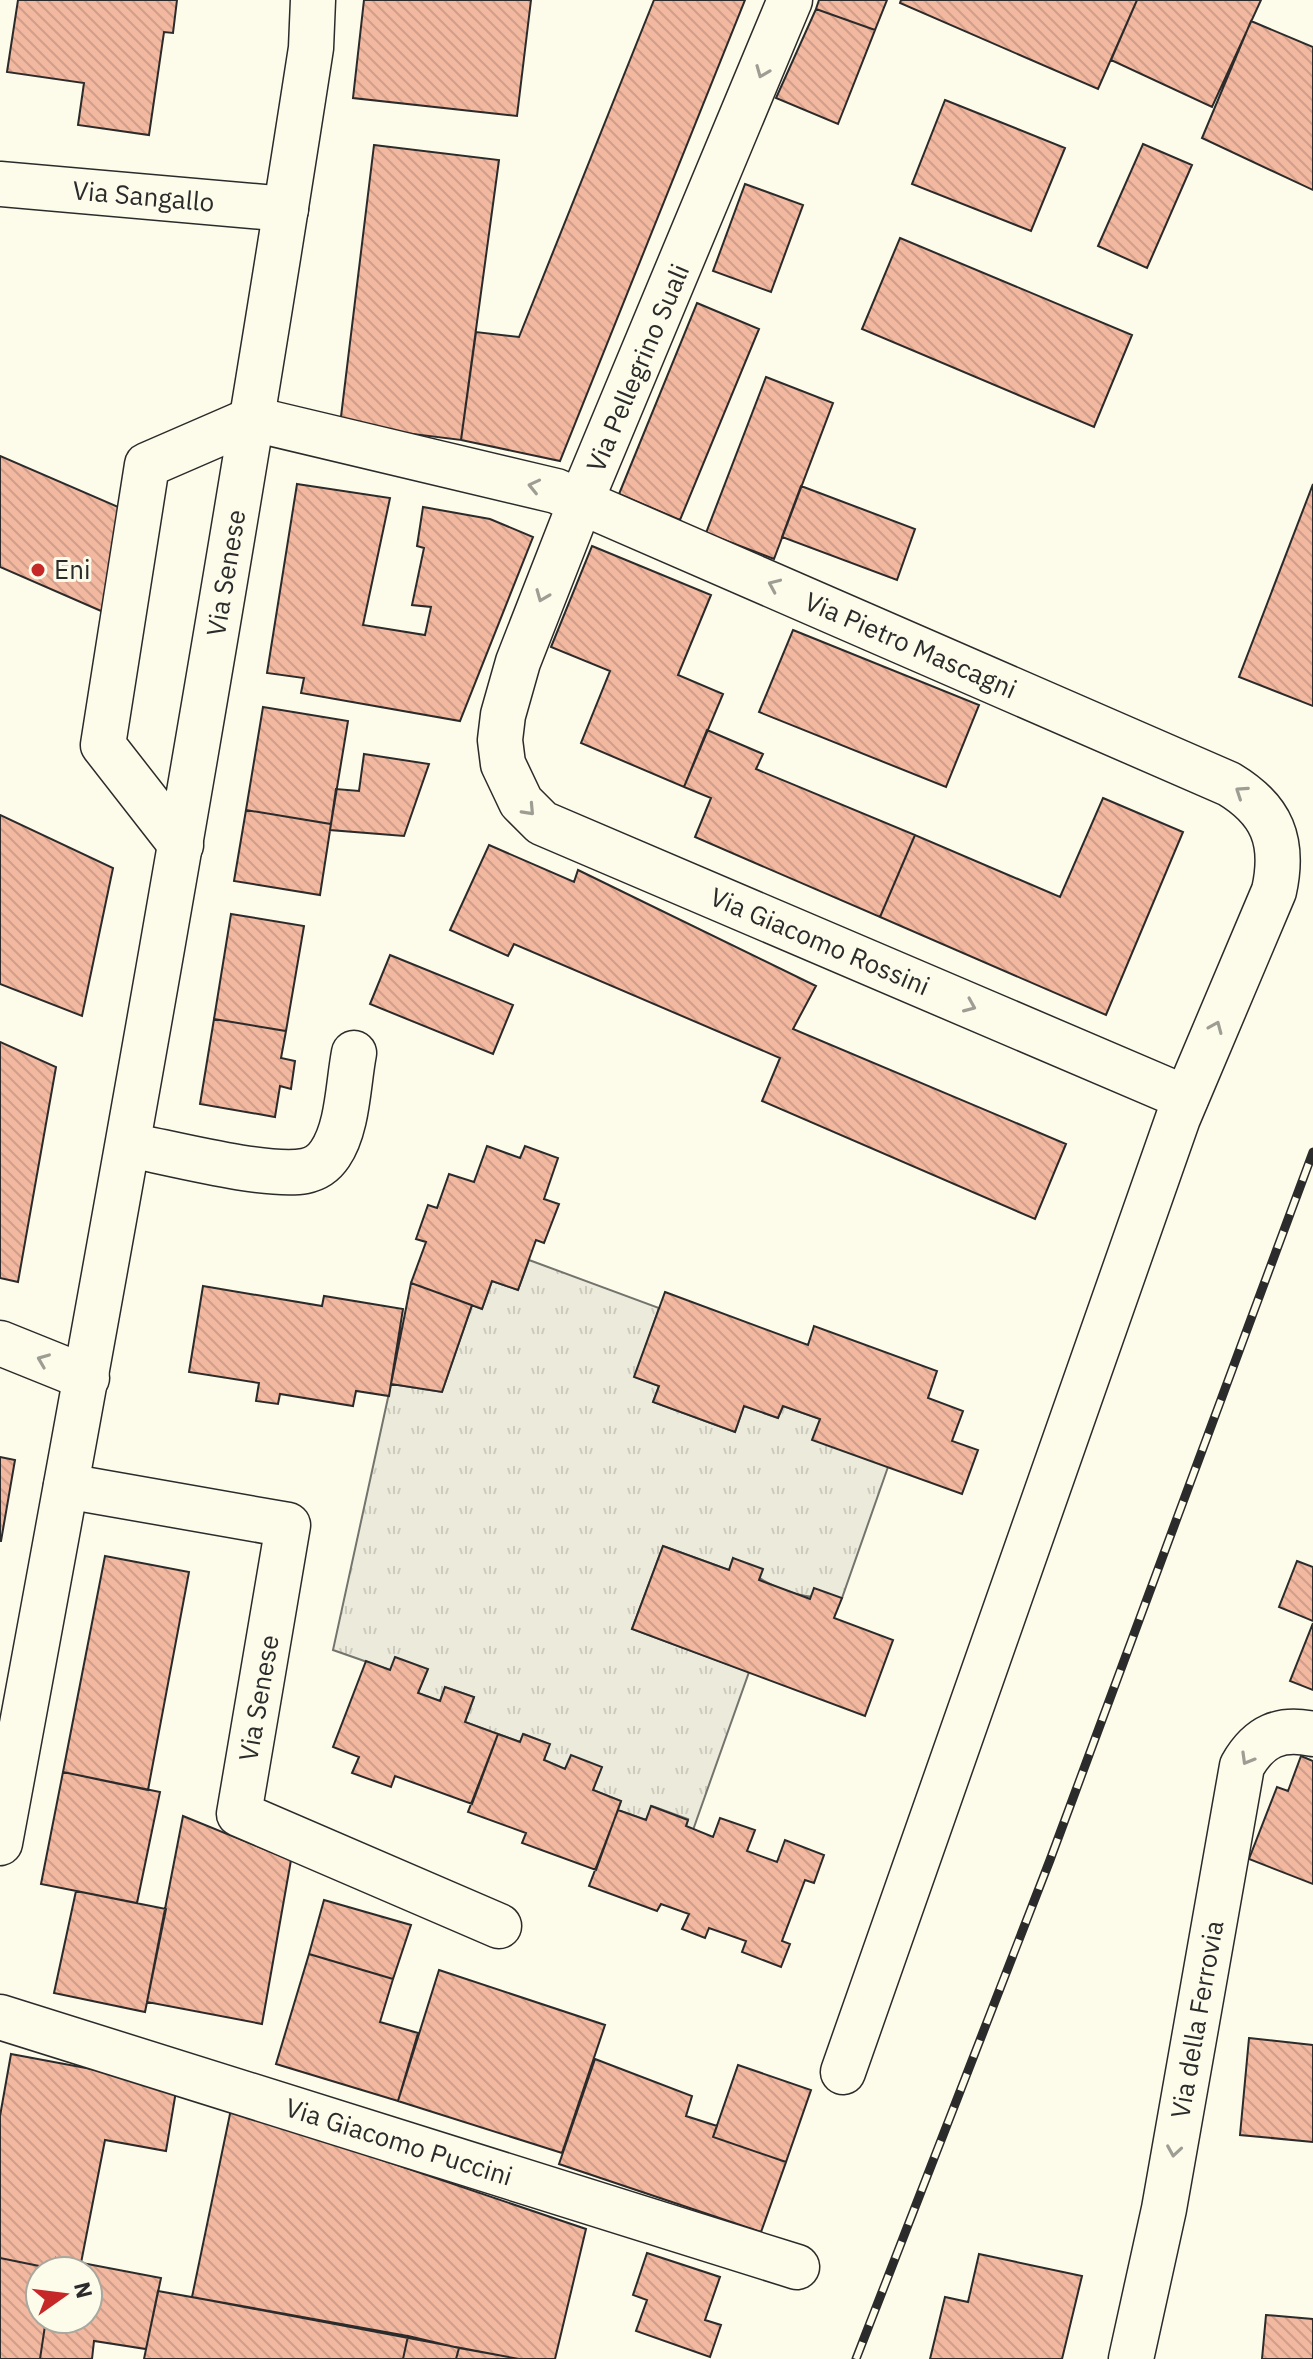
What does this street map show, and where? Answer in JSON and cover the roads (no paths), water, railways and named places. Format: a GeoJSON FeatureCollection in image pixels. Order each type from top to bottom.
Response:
{"type":"FeatureCollection","features":[{"type":"Feature","properties":{"kind":"street","name":"Via Senese"},"geometry":{"type":"LineString","coordinates":[[0,1843],[87,1378],[181,845],[286,209],[311,48],[313,0]]}},
{"type":"Feature","properties":{"kind":"street"},"geometry":{"type":"LineString","coordinates":[[311,48],[337,0]]}},
{"type":"Feature","properties":{"kind":"street","name":"Via Pellegrino Suali"},"geometry":{"type":"LineString","coordinates":[[500,740],[518,662],[581,501],[790,0]]}},
{"type":"Feature","properties":{"kind":"street","name":"Via Sangallo"},"geometry":{"type":"LineString","coordinates":[[0,184],[286,209]]}},
{"type":"Feature","properties":{"kind":"street"},"geometry":{"type":"LineString","coordinates":[[181,845],[103,745],[147,465],[253,419]]}},
{"type":"Feature","properties":{"kind":"street","name":"Via Pietro Mascagni"},"geometry":{"type":"LineString","coordinates":[[253,419],[544,488],[581,501],[1229,784],[1259,805],[1277,839],[1279,858],[1274,891],[1186,1098],[843,2072]]}},
{"type":"Feature","properties":{"kind":"street","name":"Via Giacomo Rossini"},"geometry":{"type":"LineString","coordinates":[[500,740],[503,764],[514,790],[527,811],[542,823],[1186,1098]]}},
{"type":"Feature","properties":{"kind":"street"},"geometry":{"type":"LineString","coordinates":[[129,1145],[271,1170],[295,1172],[315,1168],[327,1158],[337,1141],[354,1053]]}},
{"type":"Feature","properties":{"kind":"street"},"geometry":{"type":"LineString","coordinates":[[0,1343],[87,1378]]}},
{"type":"Feature","properties":{"kind":"street","name":"Via Senese"},"geometry":{"type":"LineString","coordinates":[[66,1486],[288,1525],[239,1814],[499,1926]]}},
{"type":"Feature","properties":{"kind":"street","name":"Via della Ferrovia"},"geometry":{"type":"LineString","coordinates":[[1131,2359],[1164,2209],[1242,1766],[1251,1749],[1279,1731],[1313,1734]]}},
{"type":"Feature","properties":{"kind":"street","name":"Via Giacomo Puccini"},"geometry":{"type":"LineString","coordinates":[[0,2017],[797,2267]]}},
{"type":"Feature","properties":{"kind":"railway"},"geometry":{"type":"LineString","coordinates":[[856,2359],[1050,1860],[1313,1152]]}},
{"type":"Feature","properties":{"kind":"place","name":"Eni"},"geometry":{"type":"Point","coordinates":[38,570]}}]}
